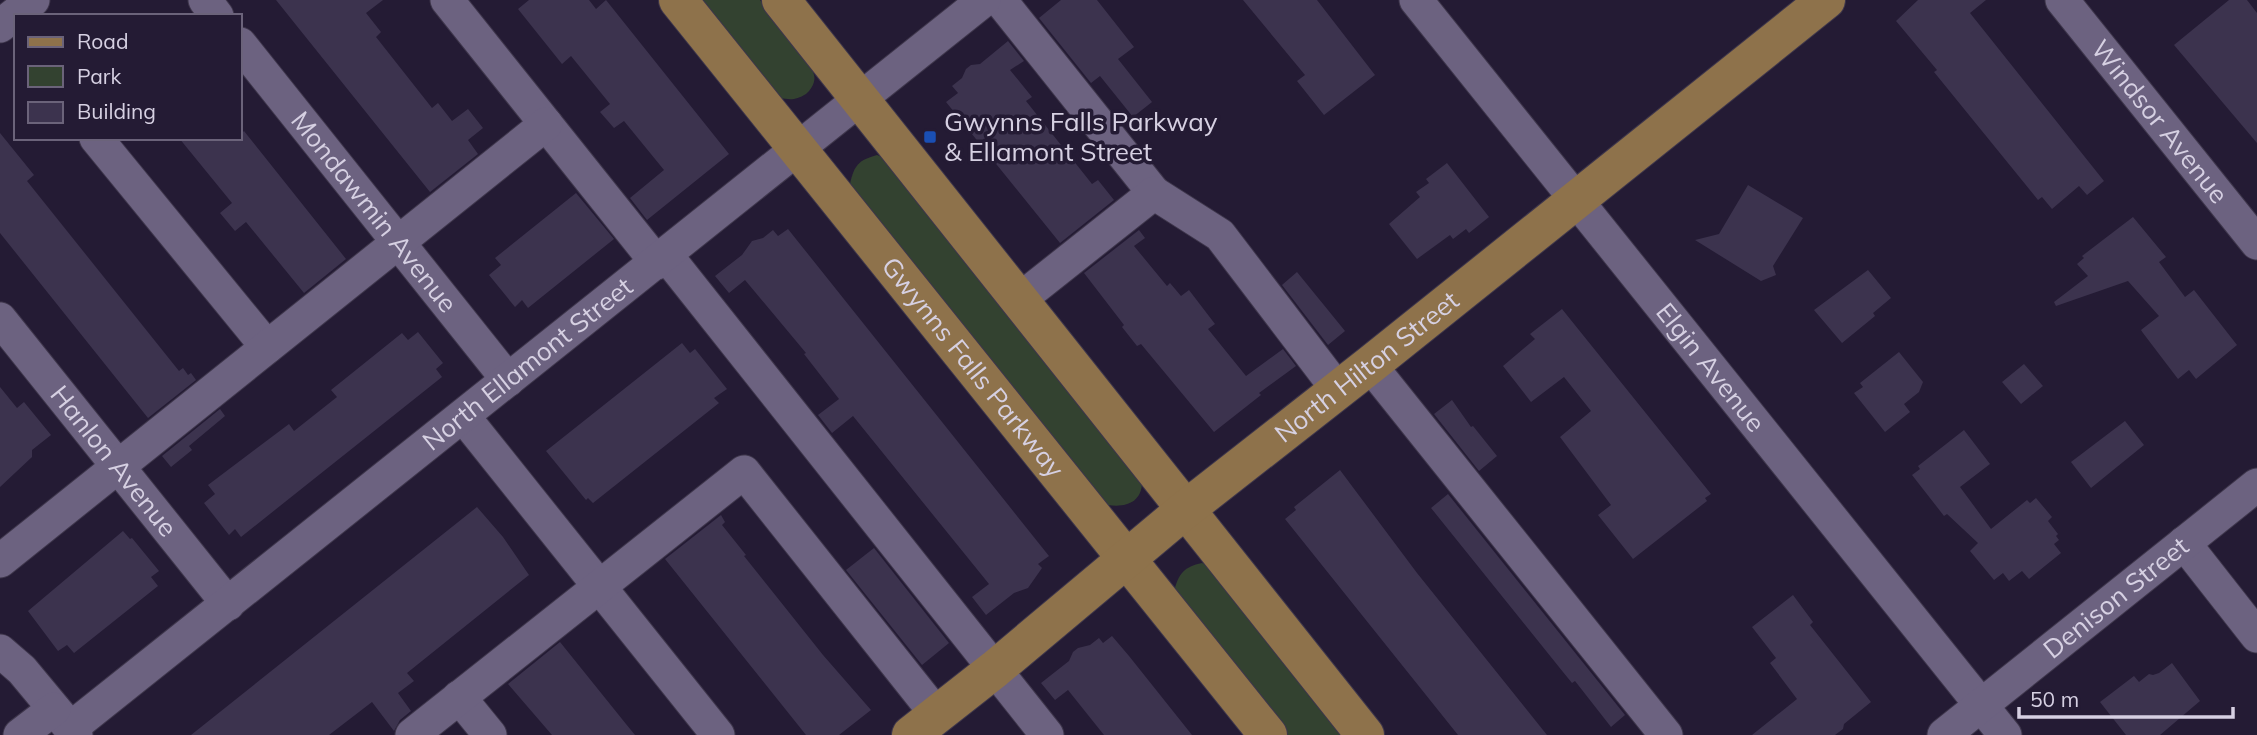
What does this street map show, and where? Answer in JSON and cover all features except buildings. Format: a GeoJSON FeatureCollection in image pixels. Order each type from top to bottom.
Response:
{"type":"FeatureCollection","features":[{"type":"Feature","properties":{"kind":"main road","name":"Gwynns Falls Parkway"},"geometry":{"type":"LineString","coordinates":[[678,0],[1268,735]]}},
{"type":"Feature","properties":{"kind":"main road"},"geometry":{"type":"LineString","coordinates":[[781,0],[1365,735]]}},
{"type":"Feature","properties":{"kind":"main road","name":"North Hilton Street"},"geometry":{"type":"LineString","coordinates":[[924,725],[1186,509],[1826,0]]}},
{"type":"Feature","properties":{"kind":"street"},"geometry":{"type":"LineString","coordinates":[[19,14],[33,0]]}},
{"type":"Feature","properties":{"kind":"street"},"geometry":{"type":"LineString","coordinates":[[447,0],[1047,735]]}},
{"type":"Feature","properties":{"kind":"street","name":"North Ellamont Street"},"geometry":{"type":"LineString","coordinates":[[20,735],[67,724],[228,604],[984,0]]}},
{"type":"Feature","properties":{"kind":"street"},"geometry":{"type":"LineString","coordinates":[[1000,0],[1154,193],[1220,235],[1338,390]]}},
{"type":"Feature","properties":{"kind":"street","name":"Elgin Avenue"},"geometry":{"type":"LineString","coordinates":[[1416,0],[2005,735]]}},
{"type":"Feature","properties":{"kind":"street","name":"Windsor Avenue"},"geometry":{"type":"LineString","coordinates":[[2062,0],[2257,243]]}},
{"type":"Feature","properties":{"kind":"street","name":"Mondawmin Avenue"},"geometry":{"type":"LineString","coordinates":[[242,47],[508,380]]}},
{"type":"Feature","properties":{"kind":"street"},"geometry":{"type":"LineString","coordinates":[[0,561],[546,124]]}},
{"type":"Feature","properties":{"kind":"street"},"geometry":{"type":"LineString","coordinates":[[98,140],[267,347]]}},
{"type":"Feature","properties":{"kind":"street"},"geometry":{"type":"LineString","coordinates":[[1020,300],[1154,193]]}},
{"type":"Feature","properties":{"kind":"street","name":"Hanlon Avenue"},"geometry":{"type":"LineString","coordinates":[[3,328],[228,604]]}},
{"type":"Feature","properties":{"kind":"street"},"geometry":{"type":"LineString","coordinates":[[1370,365],[1666,735]]}},
{"type":"Feature","properties":{"kind":"street"},"geometry":{"type":"LineString","coordinates":[[463,416],[718,735]]}},
{"type":"Feature","properties":{"kind":"street"},"geometry":{"type":"LineString","coordinates":[[412,735],[744,471],[924,725]]}},
{"type":"Feature","properties":{"kind":"street","name":"Denison Street"},"geometry":{"type":"LineString","coordinates":[[1944,735],[2257,485]]}},
{"type":"Feature","properties":{"kind":"street"},"geometry":{"type":"LineString","coordinates":[[2184,543],[2257,636]]}},
{"type":"Feature","properties":{"kind":"street"},"geometry":{"type":"LineString","coordinates":[[0,651],[22,670],[67,724]]}},
{"type":"Feature","properties":{"kind":"street"},"geometry":{"type":"LineString","coordinates":[[459,697],[490,735]]}},
{"type":"Feature","properties":{"kind":"green space"},"geometry":{"type":"Polygon","coordinates":[[[698,0],[760,0],[812,67],[814,83],[810,90],[796,98],[780,98],[698,0]]]}},
{"type":"Feature","properties":{"kind":"green space"},"geometry":{"type":"Polygon","coordinates":[[[877,155],[887,159],[1142,480],[1140,494],[1132,502],[1108,505],[850,184],[858,164],[877,155]]]}},
{"type":"Feature","properties":{"kind":"green space"},"geometry":{"type":"Polygon","coordinates":[[[1202,563],[1212,567],[1348,735],[1285,735],[1174,591],[1183,572],[1202,563]]]}},
{"type":"Feature","properties":{"kind":"place","name":"Gwynns Falls Parkway & Ellamont Street"},"geometry":{"type":"Point","coordinates":[930,137]}}]}
